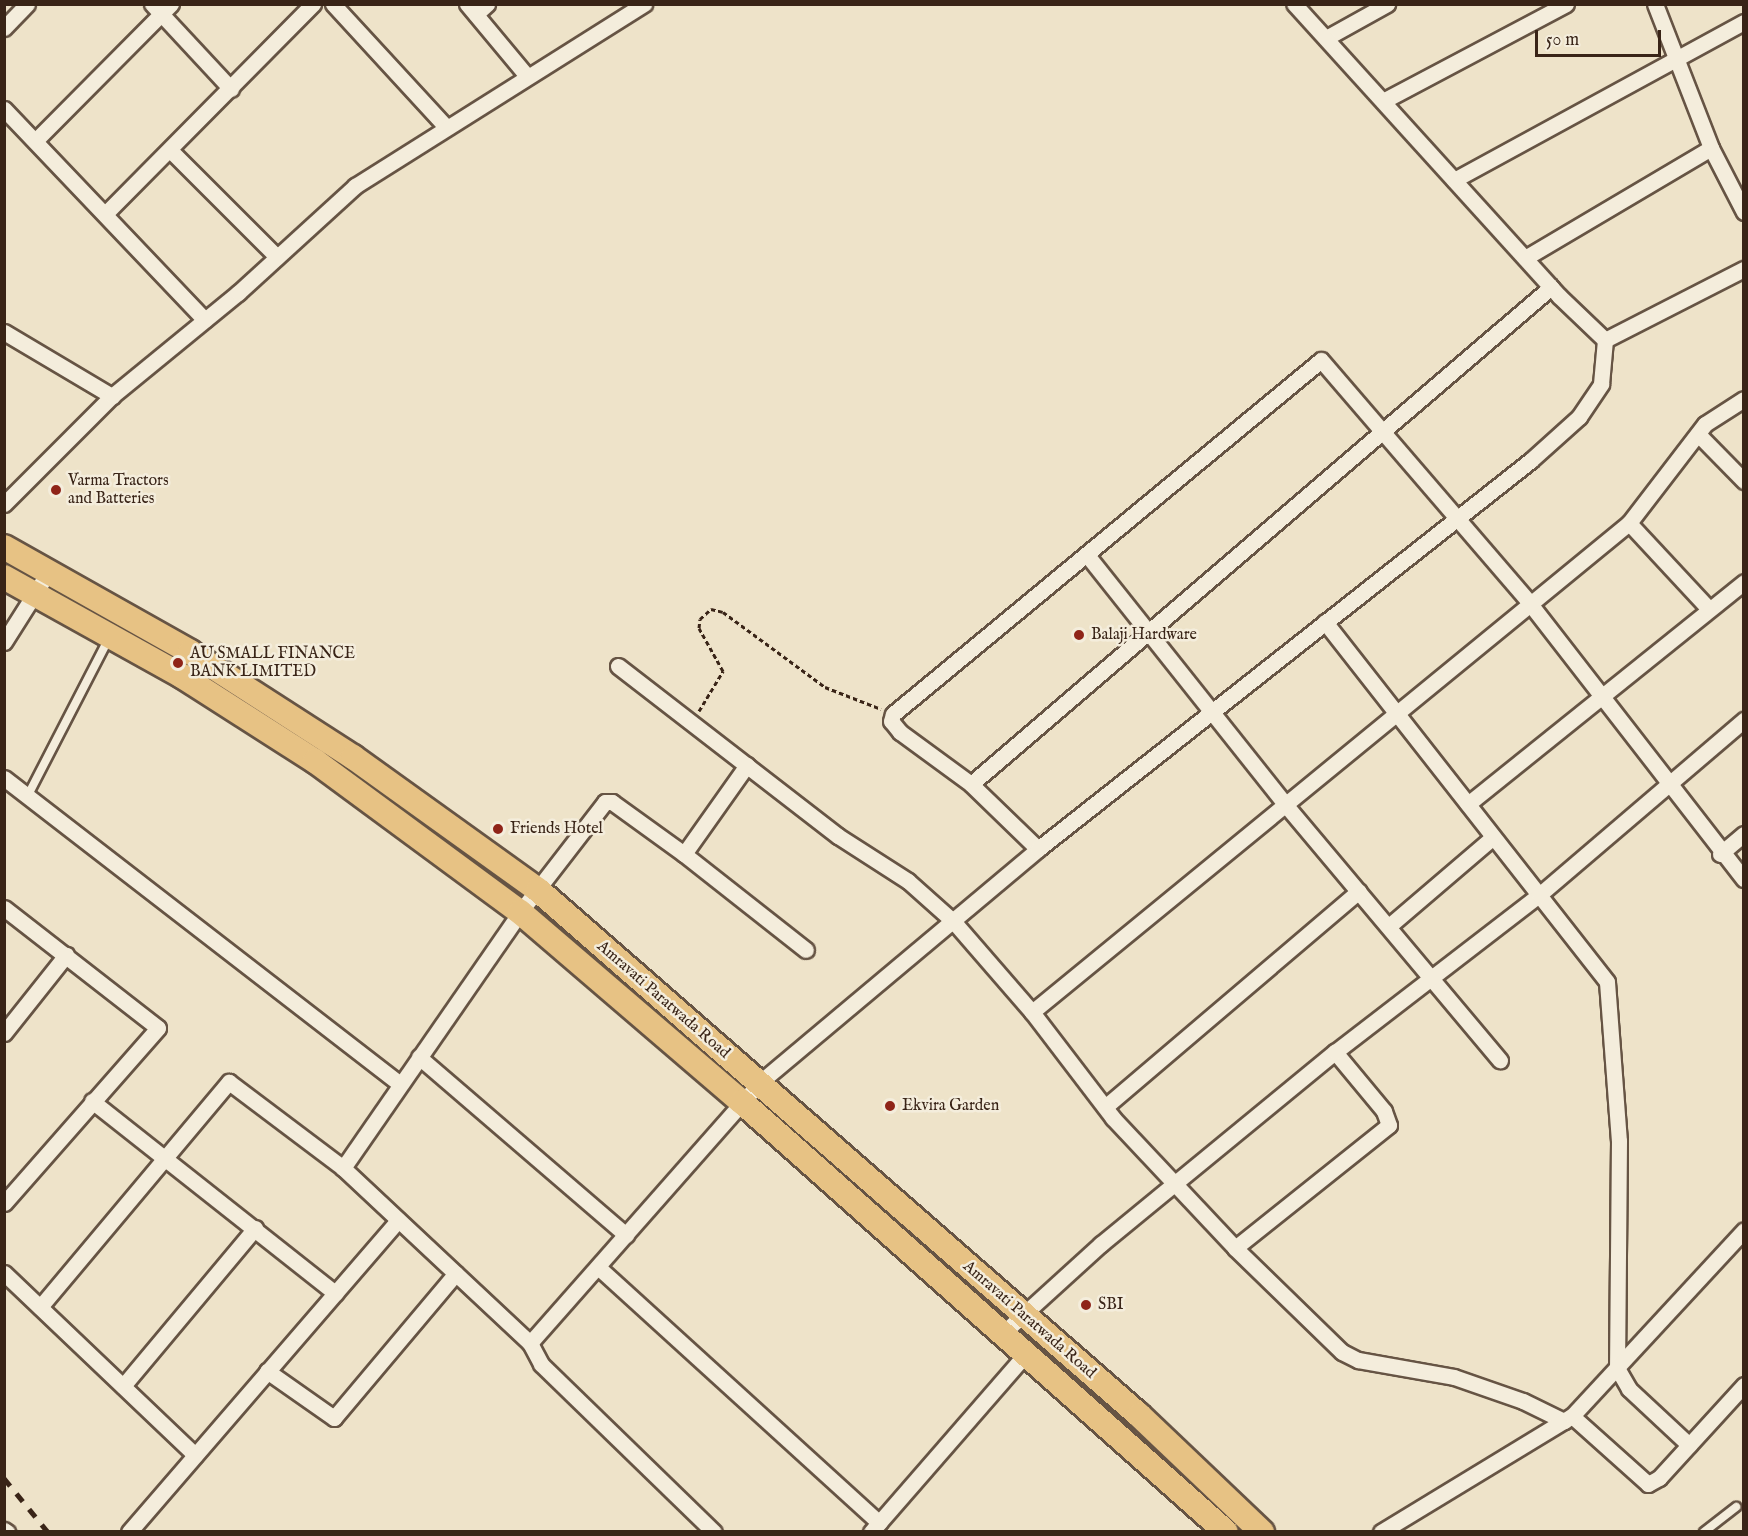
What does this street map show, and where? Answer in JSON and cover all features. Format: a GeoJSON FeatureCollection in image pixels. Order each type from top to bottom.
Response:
{"type":"FeatureCollection","features":[{"type":"Feature","properties":{"kind":"main road","name":"Amravati Paratwada Road"},"geometry":{"type":"LineString","coordinates":[[4,547],[190,652],[353,757],[538,890],[1139,1415],[1262,1532]]}},
{"type":"Feature","properties":{"kind":"main road","name":"Amravati Paratwada Road"},"geometry":{"type":"LineString","coordinates":[[4,577],[111,636],[315,761],[520,912],[742,1102],[1226,1532]]}},
{"type":"Feature","properties":{"kind":"street"},"geometry":{"type":"LineString","coordinates":[[105,214],[171,151],[313,4]]}},
{"type":"Feature","properties":{"kind":"street"},"geometry":{"type":"LineString","coordinates":[[333,4],[446,127]]}},
{"type":"Feature","properties":{"kind":"street"},"geometry":{"type":"LineString","coordinates":[[5,503],[112,396],[205,320],[354,186],[644,4]]}},
{"type":"Feature","properties":{"kind":"street"},"geometry":{"type":"LineString","coordinates":[[1294,4],[1551,287],[1605,340]]}},
{"type":"Feature","properties":{"kind":"street"},"geometry":{"type":"LineString","coordinates":[[1326,38],[1388,4]]}},
{"type":"Feature","properties":{"kind":"street"},"geometry":{"type":"LineString","coordinates":[[1655,4],[1679,57],[1711,148],[1743,212]]}},
{"type":"Feature","properties":{"kind":"street"},"geometry":{"type":"LineString","coordinates":[[4,28],[24,5]]}},
{"type":"Feature","properties":{"kind":"street"},"geometry":{"type":"LineString","coordinates":[[1383,101],[1557,6]]}},
{"type":"Feature","properties":{"kind":"street"},"geometry":{"type":"LineString","coordinates":[[35,141],[162,8],[231,89]]}},
{"type":"Feature","properties":{"kind":"street"},"geometry":{"type":"LineString","coordinates":[[477,8],[527,76]]}},
{"type":"Feature","properties":{"kind":"street"},"geometry":{"type":"LineString","coordinates":[[1454,180],[1743,22]]}},
{"type":"Feature","properties":{"kind":"street"},"geometry":{"type":"LineString","coordinates":[[4,109],[205,320]]}},
{"type":"Feature","properties":{"kind":"street"},"geometry":{"type":"LineString","coordinates":[[1525,258],[1711,148]]}},
{"type":"Feature","properties":{"kind":"street"},"geometry":{"type":"LineString","coordinates":[[171,151],[277,257]]}},
{"type":"Feature","properties":{"kind":"street"},"geometry":{"type":"LineString","coordinates":[[1605,340],[1743,269]]}},
{"type":"Feature","properties":{"kind":"street"},"geometry":{"type":"LineString","coordinates":[[971,784],[1551,287]]}},
{"type":"Feature","properties":{"kind":"street"},"geometry":{"type":"LineString","coordinates":[[4,332],[112,396]]}},
{"type":"Feature","properties":{"kind":"street"},"geometry":{"type":"LineString","coordinates":[[530,1343],[758,1084],[954,922],[1038,849],[1458,517],[1579,417],[1601,384],[1605,340]]}},
{"type":"Feature","properties":{"kind":"street"},"geometry":{"type":"LineString","coordinates":[[1038,849],[971,784],[900,732],[891,721],[893,714],[1321,360],[1384,428],[1528,602],[1720,854],[1743,879]]}},
{"type":"Feature","properties":{"kind":"street"},"geometry":{"type":"LineString","coordinates":[[1032,1012],[1400,711],[1528,602],[1629,523],[1698,434],[1743,399]]}},
{"type":"Feature","properties":{"kind":"street"},"geometry":{"type":"LineString","coordinates":[[1698,434],[1743,482]]}},
{"type":"Feature","properties":{"kind":"street"},"geometry":{"type":"LineString","coordinates":[[1629,523],[1709,609]]}},
{"type":"Feature","properties":{"kind":"street"},"geometry":{"type":"LineString","coordinates":[[1087,555],[1286,805],[1432,976],[1500,1060]]}},
{"type":"Feature","properties":{"kind":"street"},"geometry":{"type":"LineString","coordinates":[[4,642],[49,571]]}},
{"type":"Feature","properties":{"kind":"street"},"geometry":{"type":"LineString","coordinates":[[1468,804],[1743,582]]}},
{"type":"Feature","properties":{"kind":"street"},"geometry":{"type":"LineString","coordinates":[[1325,622],[1400,711],[1492,838],[1602,973],[1610,992],[1619,1141],[1617,1368],[1645,1406],[1689,1445]]}},
{"type":"Feature","properties":{"kind":"street"},"geometry":{"type":"LineString","coordinates":[[618,666],[838,836],[908,881],[954,922],[1032,1012],[1105,1107],[1235,1248],[1350,1358],[1454,1377],[1568,1418],[1648,1484],[1689,1445],[1743,1385]]}},
{"type":"Feature","properties":{"kind":"street"},"geometry":{"type":"LineString","coordinates":[[1002,1334],[1176,1183],[1335,1052],[1539,895],[1667,782],[1743,720]]}},
{"type":"Feature","properties":{"kind":"street"},"geometry":{"type":"LineString","coordinates":[[684,854],[747,765]]}},
{"type":"Feature","properties":{"kind":"street"},"geometry":{"type":"LineString","coordinates":[[4,778],[400,1084]]}},
{"type":"Feature","properties":{"kind":"street"},"geometry":{"type":"LineString","coordinates":[[343,1168],[520,912],[605,802],[612,802],[684,854],[806,950]]}},
{"type":"Feature","properties":{"kind":"street"},"geometry":{"type":"LineString","coordinates":[[1720,854],[1743,834]]}},
{"type":"Feature","properties":{"kind":"street"},"geometry":{"type":"LineString","coordinates":[[1389,926],[1492,838]]}},
{"type":"Feature","properties":{"kind":"street"},"geometry":{"type":"LineString","coordinates":[[1105,1107],[1359,891]]}},
{"type":"Feature","properties":{"kind":"street"},"geometry":{"type":"LineString","coordinates":[[4,908],[158,1028],[4,1203]]}},
{"type":"Feature","properties":{"kind":"street"},"geometry":{"type":"LineString","coordinates":[[4,1033],[66,955]]}},
{"type":"Feature","properties":{"kind":"street"},"geometry":{"type":"LineString","coordinates":[[1235,1248],[1389,1125],[1384,1111],[1335,1052]]}},
{"type":"Feature","properties":{"kind":"street"},"geometry":{"type":"LineString","coordinates":[[419,1057],[626,1235]]}},
{"type":"Feature","properties":{"kind":"street"},"geometry":{"type":"LineString","coordinates":[[40,1308],[163,1158],[229,1082],[343,1168],[530,1343],[541,1364],[714,1532]]}},
{"type":"Feature","properties":{"kind":"street"},"geometry":{"type":"LineString","coordinates":[[92,1101],[335,1293]]}},
{"type":"Feature","properties":{"kind":"street"},"geometry":{"type":"LineString","coordinates":[[129,1532],[398,1220]]}},
{"type":"Feature","properties":{"kind":"street"},"geometry":{"type":"LineString","coordinates":[[123,1386],[255,1228]]}},
{"type":"Feature","properties":{"kind":"street"},"geometry":{"type":"LineString","coordinates":[[1381,1532],[1568,1418],[1743,1230]]}},
{"type":"Feature","properties":{"kind":"street"},"geometry":{"type":"LineString","coordinates":[[598,1267],[875,1527],[1025,1355]]}},
{"type":"Feature","properties":{"kind":"street"},"geometry":{"type":"LineString","coordinates":[[4,1273],[195,1455]]}},
{"type":"Feature","properties":{"kind":"street"},"geometry":{"type":"LineString","coordinates":[[267,1371],[334,1418],[456,1273]]}},
{"type":"Feature","properties":{"kind":"lane"},"geometry":{"type":"LineString","coordinates":[[27,797],[111,636]]}},
{"type":"Feature","properties":{"kind":"lane"},"geometry":{"type":"LineString","coordinates":[[1704,1532],[1736,1507]]}},
{"type":"Feature","properties":{"kind":"path"},"geometry":{"type":"LineString","coordinates":[[690,722],[723,671],[699,628],[700,619],[711,609],[723,612],[825,687],[893,714]]}},
{"type":"Feature","properties":{"kind":"railway"},"geometry":{"type":"LineString","coordinates":[[4,1478],[48,1532]]}},
{"type":"Feature","properties":{"kind":"place","name":"Varma Tractors and Batteries"},"geometry":{"type":"Point","coordinates":[56,490]}},
{"type":"Feature","properties":{"kind":"place","name":"Balaji Hardware"},"geometry":{"type":"Point","coordinates":[1079,635]}},
{"type":"Feature","properties":{"kind":"place","name":"AU SMALL FINANCE BANK LIMITED"},"geometry":{"type":"Point","coordinates":[178,663]}},
{"type":"Feature","properties":{"kind":"place","name":"Friends Hotel"},"geometry":{"type":"Point","coordinates":[498,829]}},
{"type":"Feature","properties":{"kind":"place","name":"Ekvira Garden"},"geometry":{"type":"Point","coordinates":[890,1106]}},
{"type":"Feature","properties":{"kind":"place","name":"SBI"},"geometry":{"type":"Point","coordinates":[1086,1305]}}]}
